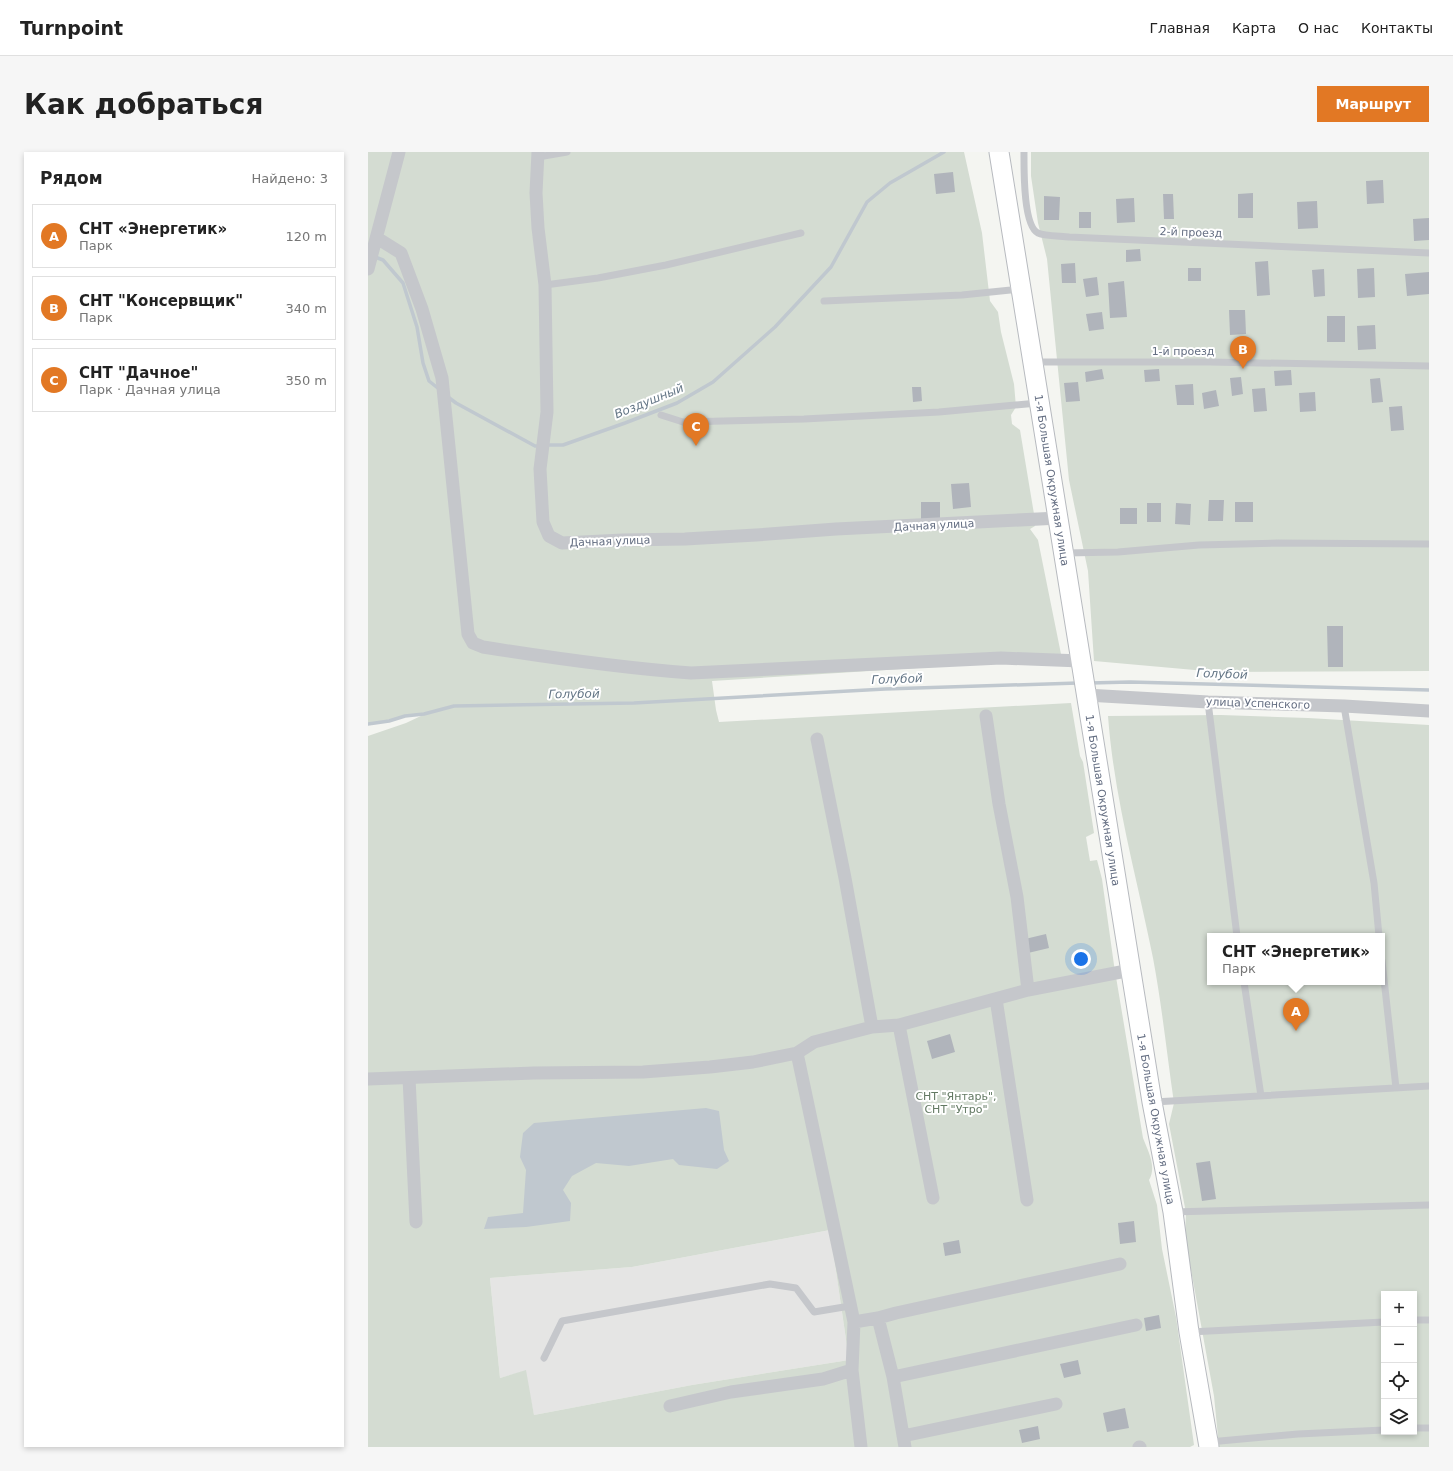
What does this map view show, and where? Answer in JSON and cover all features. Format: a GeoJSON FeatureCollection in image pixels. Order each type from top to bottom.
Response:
{"type":"FeatureCollection","features":[{"type":"Feature","properties":{"kind":"street"},"geometry":{"type":"LineString","coordinates":[[368,269],[373,237],[399,152]]}},
{"type":"Feature","properties":{"kind":"street","name":"1-я Большая Окружная улица"},"geometry":{"type":"LineString","coordinates":[[999,152],[1152,1102],[1172,1212],[1189,1332],[1209,1444]]}},
{"type":"Feature","properties":{"kind":"street","name":"Дачная улица"},"geometry":{"type":"LineString","coordinates":[[538,155],[536,192],[538,228],[545,285],[547,412],[540,469],[543,522],[550,536],[562,543],[740,536],[836,529],[1059,518]]}},
{"type":"Feature","properties":{"kind":"street"},"geometry":{"type":"LineString","coordinates":[[373,237],[401,253],[422,309],[442,378],[468,634],[473,643],[483,648],[584,662],[691,673],[1001,658],[1082,666]]}},
{"type":"Feature","properties":{"kind":"street","name":"улица Успенского"},"geometry":{"type":"LineString","coordinates":[[1086,695],[1208,702],[1344,706],[1429,711]]}},
{"type":"Feature","properties":{"kind":"street"},"geometry":{"type":"LineString","coordinates":[[986,716],[999,804],[1018,897],[1028,990]]}},
{"type":"Feature","properties":{"kind":"street"},"geometry":{"type":"LineString","coordinates":[[817,740],[845,878],[872,1027]]}},
{"type":"Feature","properties":{"kind":"street"},"geometry":{"type":"LineString","coordinates":[[368,1079],[534,1072],[643,1072],[710,1067],[797,1053],[814,1042],[872,1027],[899,1025],[1028,990],[1131,970]]}},
{"type":"Feature","properties":{"kind":"street"},"geometry":{"type":"LineString","coordinates":[[996,999],[1027,1200]]}},
{"type":"Feature","properties":{"kind":"street"},"geometry":{"type":"LineString","coordinates":[[899,1025],[933,1198]]}},
{"type":"Feature","properties":{"kind":"street"},"geometry":{"type":"LineString","coordinates":[[797,1053],[854,1322],[852,1370],[861,1447]]}},
{"type":"Feature","properties":{"kind":"street"},"geometry":{"type":"LineString","coordinates":[[409,1078],[416,1222]]}},
{"type":"Feature","properties":{"kind":"street"},"geometry":{"type":"LineString","coordinates":[[854,1322],[878,1318],[1120,1264]]}},
{"type":"Feature","properties":{"kind":"street"},"geometry":{"type":"LineString","coordinates":[[878,1318],[893,1377],[904,1441],[1056,1404]]}},
{"type":"Feature","properties":{"kind":"street"},"geometry":{"type":"LineString","coordinates":[[893,1377],[1136,1325]]}},
{"type":"Feature","properties":{"kind":"street"},"geometry":{"type":"LineString","coordinates":[[670,1406],[731,1392],[823,1379],[852,1370]]}},
{"type":"Feature","properties":{"kind":"lane"},"geometry":{"type":"LineString","coordinates":[[538,155],[566,152]]}},
{"type":"Feature","properties":{"kind":"lane","name":"2-й проезд"},"geometry":{"type":"LineString","coordinates":[[1024,152],[1024,191],[1031,227],[1037,233],[1069,237],[1429,253]]}},
{"type":"Feature","properties":{"kind":"lane"},"geometry":{"type":"LineString","coordinates":[[545,285],[598,278],[651,268],[801,233]]}},
{"type":"Feature","properties":{"kind":"lane"},"geometry":{"type":"LineString","coordinates":[[824,301],[962,295],[1021,289]]}},
{"type":"Feature","properties":{"kind":"lane","name":"1-й проезд"},"geometry":{"type":"LineString","coordinates":[[1034,362],[1210,362],[1429,366]]}},
{"type":"Feature","properties":{"kind":"lane"},"geometry":{"type":"LineString","coordinates":[[661,415],[683,422],[804,419],[939,412],[1040,402]]}},
{"type":"Feature","properties":{"kind":"lane"},"geometry":{"type":"LineString","coordinates":[[1064,553],[1118,552],[1199,545],[1372,543],[1429,544]]}},
{"type":"Feature","properties":{"kind":"lane"},"geometry":{"type":"LineString","coordinates":[[1208,702],[1237,933]]}},
{"type":"Feature","properties":{"kind":"lane"},"geometry":{"type":"LineString","coordinates":[[1344,706],[1374,883],[1379,933]]}},
{"type":"Feature","properties":{"kind":"lane"},"geometry":{"type":"LineString","coordinates":[[1244,985],[1261,1096]]}},
{"type":"Feature","properties":{"kind":"lane"},"geometry":{"type":"LineString","coordinates":[[1385,985],[1396,1088]]}},
{"type":"Feature","properties":{"kind":"lane"},"geometry":{"type":"LineString","coordinates":[[1152,1102],[1429,1086]]}},
{"type":"Feature","properties":{"kind":"lane"},"geometry":{"type":"LineString","coordinates":[[1172,1212],[1429,1205]]}},
{"type":"Feature","properties":{"kind":"lane"},"geometry":{"type":"LineString","coordinates":[[544,1358],[562,1321],[770,1284],[796,1288],[814,1312],[850,1306]]}},
{"type":"Feature","properties":{"kind":"lane"},"geometry":{"type":"LineString","coordinates":[[1417,1320],[1429,1320]]}},
{"type":"Feature","properties":{"kind":"lane"},"geometry":{"type":"LineString","coordinates":[[1189,1332],[1381,1322]]}},
{"type":"Feature","properties":{"kind":"lane"},"geometry":{"type":"LineString","coordinates":[[1417,1428],[1429,1428]]}},
{"type":"Feature","properties":{"kind":"lane"},"geometry":{"type":"LineString","coordinates":[[1209,1444],[1298,1434],[1381,1430]]}},
{"type":"Feature","properties":{"kind":"shaded area"},"geometry":{"type":"Polygon","coordinates":[[[706,1108],[719,1111],[724,1150],[729,1161],[717,1169],[679,1165],[673,1159],[629,1166],[596,1163],[572,1176],[563,1190],[571,1203],[570,1221],[526,1227],[484,1229],[488,1217],[523,1213],[526,1170],[520,1157],[523,1133],[534,1123],[706,1108]]]}},
{"type":"Feature","properties":{"kind":"shaded area"},"geometry":{"type":"Polygon","coordinates":[[[830,1230],[849,1360],[692,1385],[534,1415],[525,1371],[500,1378],[490,1278],[632,1267],[830,1230]]]}},
{"type":"Feature","properties":{"kind":"green space","name":"СНТ \"Янтарь\", СНТ \"Утро\""},"geometry":{"type":"Polygon","coordinates":[[[368,152],[964,152],[982,233],[990,301],[998,312],[1001,332],[1014,384],[1016,407],[1011,415],[1012,424],[1020,430],[1035,520],[1035,526],[1030,529],[1038,540],[1062,659],[712,681],[716,710],[719,722],[1071,703],[1080,756],[1083,762],[1094,833],[1086,837],[1090,861],[1097,860],[1102,879],[1114,965],[1143,1138],[1152,1164],[1149,1180],[1157,1205],[1162,1249],[1176,1317],[1194,1445],[1190,1447],[368,1447],[368,736],[406,723],[423,715],[402,717],[368,724],[368,152]],[[830,1230],[632,1267],[490,1278],[500,1378],[526,1370],[534,1415],[692,1385],[849,1360],[830,1230]]]}},
{"type":"Feature","properties":{"kind":"green space"},"geometry":{"type":"Polygon","coordinates":[[[1031,152],[1429,152],[1429,671],[1217,672],[1094,661],[1088,571],[1069,480],[1047,259],[1038,223],[1031,176],[1031,152]]]}},
{"type":"Feature","properties":{"kind":"green space"},"geometry":{"type":"Polygon","coordinates":[[[1221,715],[1429,725],[1429,1447],[1219,1447],[1214,1396],[1185,1237],[1186,1213],[1169,1124],[1174,1103],[1159,994],[1153,958],[1115,777],[1108,716],[1221,715]]]}},
{"type":"Feature","properties":{"kind":"building"},"geometry":{"type":"Polygon","coordinates":[[[953,172],[955,192],[936,194],[934,174],[953,172]]]}},
{"type":"Feature","properties":{"kind":"building"},"geometry":{"type":"Polygon","coordinates":[[[1383,180],[1384,203],[1367,204],[1366,181],[1383,180]]]}},
{"type":"Feature","properties":{"kind":"building"},"geometry":{"type":"Polygon","coordinates":[[[1253,193],[1253,218],[1238,218],[1238,194],[1253,193]]]}},
{"type":"Feature","properties":{"kind":"building"},"geometry":{"type":"Polygon","coordinates":[[[1163,194],[1173,194],[1174,219],[1164,219],[1163,194]]]}},
{"type":"Feature","properties":{"kind":"building"},"geometry":{"type":"Polygon","coordinates":[[[1044,196],[1060,197],[1059,220],[1044,220],[1044,196]]]}},
{"type":"Feature","properties":{"kind":"building"},"geometry":{"type":"Polygon","coordinates":[[[1134,198],[1135,222],[1117,223],[1116,199],[1134,198]]]}},
{"type":"Feature","properties":{"kind":"building"},"geometry":{"type":"Polygon","coordinates":[[[1317,201],[1318,228],[1298,229],[1297,202],[1317,201]]]}},
{"type":"Feature","properties":{"kind":"building"},"geometry":{"type":"Polygon","coordinates":[[[1079,212],[1091,212],[1091,228],[1079,228],[1079,212]]]}},
{"type":"Feature","properties":{"kind":"building"},"geometry":{"type":"Polygon","coordinates":[[[1429,218],[1429,240],[1414,241],[1413,219],[1429,218]]]}},
{"type":"Feature","properties":{"kind":"building"},"geometry":{"type":"Polygon","coordinates":[[[1140,249],[1141,261],[1126,262],[1126,250],[1140,249]]]}},
{"type":"Feature","properties":{"kind":"building"},"geometry":{"type":"Polygon","coordinates":[[[1268,261],[1270,295],[1257,296],[1255,262],[1268,261]]]}},
{"type":"Feature","properties":{"kind":"building"},"geometry":{"type":"Polygon","coordinates":[[[1075,263],[1076,283],[1062,283],[1061,264],[1075,263]]]}},
{"type":"Feature","properties":{"kind":"building"},"geometry":{"type":"Polygon","coordinates":[[[1188,268],[1201,268],[1201,281],[1188,281],[1188,268]]]}},
{"type":"Feature","properties":{"kind":"building"},"geometry":{"type":"Polygon","coordinates":[[[1374,268],[1375,297],[1358,298],[1357,269],[1374,268]]]}},
{"type":"Feature","properties":{"kind":"building"},"geometry":{"type":"Polygon","coordinates":[[[1324,269],[1325,296],[1314,297],[1312,270],[1324,269]]]}},
{"type":"Feature","properties":{"kind":"building"},"geometry":{"type":"Polygon","coordinates":[[[1429,272],[1429,294],[1407,296],[1405,274],[1429,272]]]}},
{"type":"Feature","properties":{"kind":"building"},"geometry":{"type":"Polygon","coordinates":[[[1097,277],[1099,295],[1086,297],[1083,279],[1097,277]]]}},
{"type":"Feature","properties":{"kind":"building"},"geometry":{"type":"Polygon","coordinates":[[[1124,281],[1127,317],[1110,318],[1108,283],[1124,281]]]}},
{"type":"Feature","properties":{"kind":"building"},"geometry":{"type":"Polygon","coordinates":[[[1229,310],[1245,310],[1246,334],[1230,335],[1229,310]]]}},
{"type":"Feature","properties":{"kind":"building"},"geometry":{"type":"Polygon","coordinates":[[[1102,312],[1104,329],[1089,331],[1086,314],[1102,312]]]}},
{"type":"Feature","properties":{"kind":"building"},"geometry":{"type":"Polygon","coordinates":[[[1327,316],[1345,316],[1345,342],[1327,342],[1327,316]]]}},
{"type":"Feature","properties":{"kind":"building"},"geometry":{"type":"Polygon","coordinates":[[[1375,325],[1376,349],[1358,350],[1357,326],[1375,325]]]}},
{"type":"Feature","properties":{"kind":"building"},"geometry":{"type":"Polygon","coordinates":[[[1102,369],[1104,379],[1086,382],[1085,372],[1102,369]]]}},
{"type":"Feature","properties":{"kind":"building"},"geometry":{"type":"Polygon","coordinates":[[[1159,369],[1160,381],[1145,382],[1144,370],[1159,369]]]}},
{"type":"Feature","properties":{"kind":"building"},"geometry":{"type":"Polygon","coordinates":[[[1291,370],[1292,385],[1275,386],[1274,371],[1291,370]]]}},
{"type":"Feature","properties":{"kind":"building"},"geometry":{"type":"Polygon","coordinates":[[[1241,377],[1243,394],[1232,396],[1230,378],[1241,377]]]}},
{"type":"Feature","properties":{"kind":"building"},"geometry":{"type":"Polygon","coordinates":[[[1380,378],[1383,402],[1372,403],[1370,379],[1380,378]]]}},
{"type":"Feature","properties":{"kind":"building"},"geometry":{"type":"Polygon","coordinates":[[[1078,382],[1080,401],[1066,402],[1064,383],[1078,382]]]}},
{"type":"Feature","properties":{"kind":"building"},"geometry":{"type":"Polygon","coordinates":[[[1193,384],[1194,405],[1177,405],[1175,385],[1193,384]]]}},
{"type":"Feature","properties":{"kind":"building"},"geometry":{"type":"Polygon","coordinates":[[[912,387],[921,387],[922,401],[913,402],[912,387]]]}},
{"type":"Feature","properties":{"kind":"building"},"geometry":{"type":"Polygon","coordinates":[[[1265,388],[1267,411],[1254,412],[1252,389],[1265,388]]]}},
{"type":"Feature","properties":{"kind":"building"},"geometry":{"type":"Polygon","coordinates":[[[1216,390],[1219,406],[1204,409],[1202,393],[1216,390]]]}},
{"type":"Feature","properties":{"kind":"building"},"geometry":{"type":"Polygon","coordinates":[[[1315,392],[1316,411],[1300,412],[1299,393],[1315,392]]]}},
{"type":"Feature","properties":{"kind":"building"},"geometry":{"type":"Polygon","coordinates":[[[1402,406],[1404,430],[1391,431],[1389,407],[1402,406]]]}},
{"type":"Feature","properties":{"kind":"building"},"geometry":{"type":"Polygon","coordinates":[[[969,483],[971,507],[953,509],[951,484],[969,483]]]}},
{"type":"Feature","properties":{"kind":"building"},"geometry":{"type":"Polygon","coordinates":[[[1209,500],[1224,500],[1223,521],[1208,521],[1209,500]]]}},
{"type":"Feature","properties":{"kind":"building"},"geometry":{"type":"Polygon","coordinates":[[[921,502],[940,502],[940,521],[921,521],[921,502]]]}},
{"type":"Feature","properties":{"kind":"building"},"geometry":{"type":"Polygon","coordinates":[[[1235,502],[1253,502],[1253,522],[1235,522],[1235,502]]]}},
{"type":"Feature","properties":{"kind":"building"},"geometry":{"type":"Polygon","coordinates":[[[1147,503],[1161,503],[1161,522],[1147,522],[1147,503]]]}},
{"type":"Feature","properties":{"kind":"building"},"geometry":{"type":"Polygon","coordinates":[[[1176,503],[1191,504],[1190,525],[1175,524],[1176,503]]]}},
{"type":"Feature","properties":{"kind":"building"},"geometry":{"type":"Polygon","coordinates":[[[1120,508],[1137,508],[1137,524],[1120,524],[1120,508]]]}},
{"type":"Feature","properties":{"kind":"building"},"geometry":{"type":"Polygon","coordinates":[[[1327,626],[1343,626],[1343,667],[1328,667],[1327,626]]]}},
{"type":"Feature","properties":{"kind":"building"},"geometry":{"type":"Polygon","coordinates":[[[1046,934],[1049,948],[1028,953],[1025,939],[1046,934]]]}},
{"type":"Feature","properties":{"kind":"building"},"geometry":{"type":"Polygon","coordinates":[[[950,1034],[955,1052],[932,1059],[927,1041],[950,1034]]]}},
{"type":"Feature","properties":{"kind":"building"},"geometry":{"type":"Polygon","coordinates":[[[1210,1161],[1216,1199],[1202,1201],[1196,1163],[1210,1161]]]}},
{"type":"Feature","properties":{"kind":"building"},"geometry":{"type":"Polygon","coordinates":[[[1134,1221],[1136,1242],[1120,1244],[1118,1223],[1134,1221]]]}},
{"type":"Feature","properties":{"kind":"building"},"geometry":{"type":"Polygon","coordinates":[[[959,1240],[961,1253],[945,1256],[943,1243],[959,1240]]]}},
{"type":"Feature","properties":{"kind":"building"},"geometry":{"type":"Polygon","coordinates":[[[1159,1315],[1161,1328],[1146,1331],[1144,1318],[1159,1315]]]}},
{"type":"Feature","properties":{"kind":"building"},"geometry":{"type":"Polygon","coordinates":[[[1078,1360],[1081,1374],[1064,1378],[1060,1364],[1078,1360]]]}},
{"type":"Feature","properties":{"kind":"building"},"geometry":{"type":"Polygon","coordinates":[[[1125,1408],[1129,1428],[1107,1432],[1103,1413],[1125,1408]]]}},
{"type":"Feature","properties":{"kind":"building"},"geometry":{"type":"Polygon","coordinates":[[[1038,1426],[1040,1439],[1022,1443],[1019,1430],[1038,1426]]]}},
{"type":"Feature","properties":{"kind":"waterway","name":"Воздушный"},"geometry":{"type":"LineString","coordinates":[[545,445],[563,445],[625,423],[677,403],[713,382],[775,327],[831,267],[867,202],[890,183],[944,152]]}},
{"type":"Feature","properties":{"kind":"waterway","name":"Воздушный"},"geometry":{"type":"LineString","coordinates":[[375,257],[383,260],[403,283],[417,327],[423,363],[429,381],[439,389]]}},
{"type":"Feature","properties":{"kind":"waterway","name":"Воздушный"},"geometry":{"type":"LineString","coordinates":[[448,397],[456,403],[535,446],[539,446]]}},
{"type":"Feature","properties":{"kind":"waterway","name":"Голубой"},"geometry":{"type":"LineString","coordinates":[[1090,683],[1130,682],[1429,690]]}},
{"type":"Feature","properties":{"kind":"waterway","name":"Голубой"},"geometry":{"type":"LineString","coordinates":[[368,724],[389,721],[405,716],[424,714],[454,706],[634,703],[885,689],[1078,683]]}},
{"type":"Feature","properties":{"kind":"place","name":"СНТ \"Консервщик\""},"geometry":{"type":"Point","coordinates":[1243,369]}},
{"type":"Feature","properties":{"kind":"place","name":"СНТ \"Дачное\""},"geometry":{"type":"Point","coordinates":[696,446]}},
{"type":"Feature","properties":{"kind":"place","name":"СНТ «Энергетик»"},"geometry":{"type":"Point","coordinates":[1296,1031]}}]}
